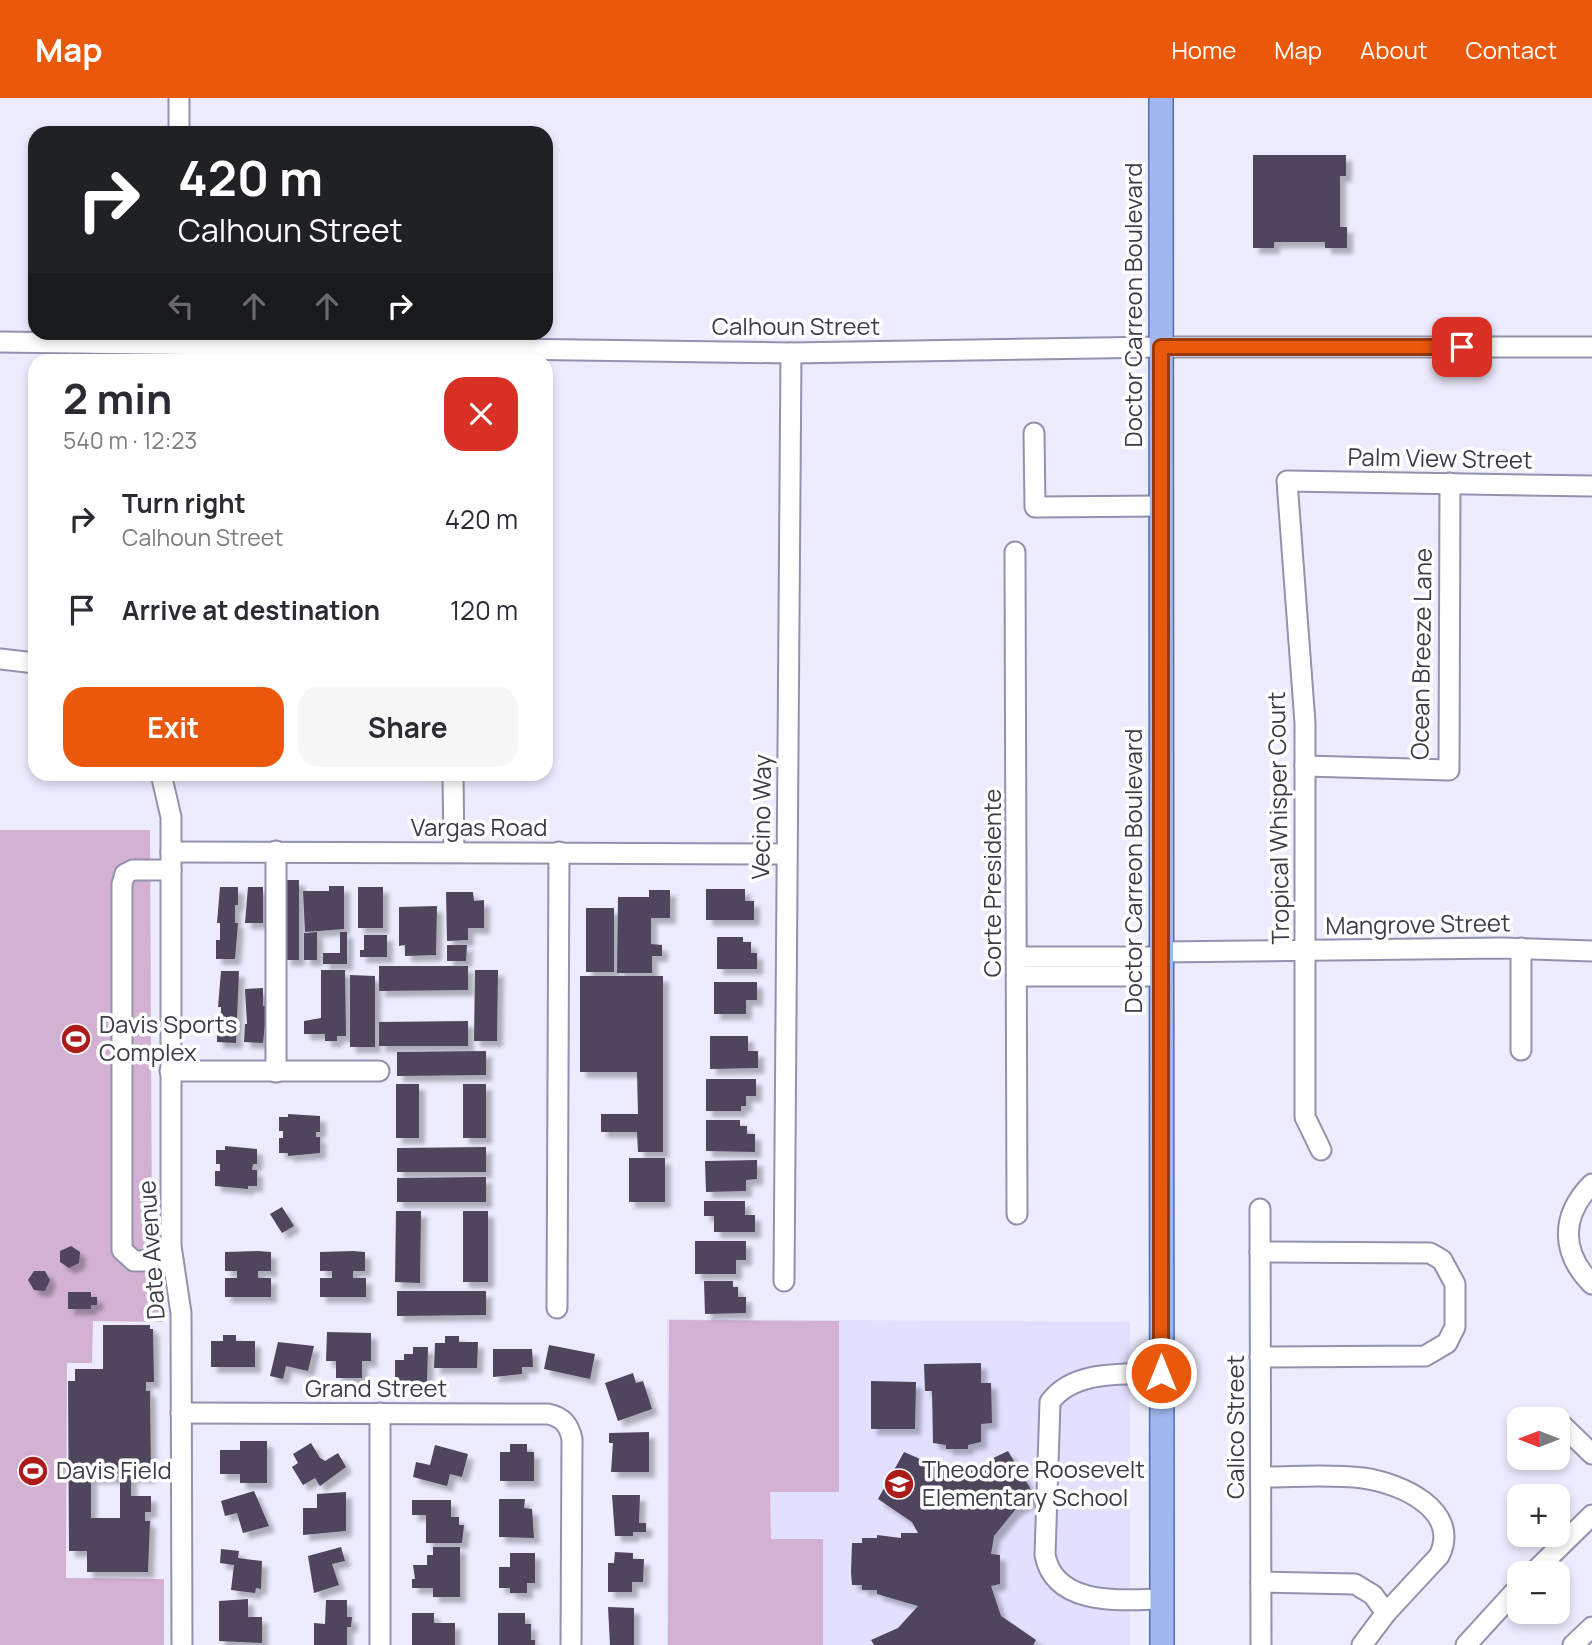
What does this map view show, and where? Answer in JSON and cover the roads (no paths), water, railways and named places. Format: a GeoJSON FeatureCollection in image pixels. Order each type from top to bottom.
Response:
{"type":"FeatureCollection","features":[{"type":"Feature","properties":{"kind":"main road","name":"Doctor Carreon Boulevard"},"geometry":{"type":"LineString","coordinates":[[1161,98],[1162,1645]]}},
{"type":"Feature","properties":{"kind":"street"},"geometry":{"type":"LineString","coordinates":[[179,98],[179,126]]}},
{"type":"Feature","properties":{"kind":"street","name":"Calhoun Street"},"geometry":{"type":"LineString","coordinates":[[0,342],[29,340]]}},
{"type":"Feature","properties":{"kind":"street","name":"Calhoun Street"},"geometry":{"type":"LineString","coordinates":[[229,340],[451,354],[791,353],[1161,347],[1592,347]]}},
{"type":"Feature","properties":{"kind":"street","name":"Vecino Way"},"geometry":{"type":"LineString","coordinates":[[784,1281],[791,353]]}},
{"type":"Feature","properties":{"kind":"street"},"geometry":{"type":"LineString","coordinates":[[1034,433],[1035,507],[1161,506]]}},
{"type":"Feature","properties":{"kind":"street","name":"Palm View Street"},"geometry":{"type":"LineString","coordinates":[[1287,481],[1592,486]]}},
{"type":"Feature","properties":{"kind":"street","name":"Tropical Whisper Court"},"geometry":{"type":"LineString","coordinates":[[1287,481],[1305,723],[1305,1117],[1321,1150]]}},
{"type":"Feature","properties":{"kind":"street","name":"Ocean Breeze Lane"},"geometry":{"type":"LineString","coordinates":[[1305,766],[1449,770],[1450,484]]}},
{"type":"Feature","properties":{"kind":"street","name":"Corte Presidente"},"geometry":{"type":"LineString","coordinates":[[1015,552],[1017,1213]]}},
{"type":"Feature","properties":{"kind":"street"},"geometry":{"type":"LineString","coordinates":[[0,659],[28,662]]}},
{"type":"Feature","properties":{"kind":"street","name":"Date Avenue"},"geometry":{"type":"LineString","coordinates":[[163,781],[171,817],[170,1071],[173,1261],[181,1313],[182,1645]]}},
{"type":"Feature","properties":{"kind":"street"},"geometry":{"type":"LineString","coordinates":[[453,781],[454,852]]}},
{"type":"Feature","properties":{"kind":"street"},"geometry":{"type":"LineString","coordinates":[[276,851],[276,1072]]}},
{"type":"Feature","properties":{"kind":"street","name":"Vargas Road"},"geometry":{"type":"LineString","coordinates":[[173,1261],[134,1261],[122,1250],[122,884],[125,874],[171,861],[276,851],[786,854]]}},
{"type":"Feature","properties":{"kind":"street"},"geometry":{"type":"LineString","coordinates":[[557,1308],[559,852]]}},
{"type":"Feature","properties":{"kind":"street"},"geometry":{"type":"LineString","coordinates":[[1521,948],[1521,1051]]}},
{"type":"Feature","properties":{"kind":"street","name":"Mangrove Street"},"geometry":{"type":"LineString","coordinates":[[1018,967],[1160,962],[1305,951],[1521,948],[1592,951]]}},
{"type":"Feature","properties":{"kind":"street"},"geometry":{"type":"LineString","coordinates":[[170,1071],[379,1070]]}},
{"type":"Feature","properties":{"kind":"street"},"geometry":{"type":"LineString","coordinates":[[1592,1184],[1576,1200],[1569,1235],[1572,1255],[1581,1273],[1592,1284]]}},
{"type":"Feature","properties":{"kind":"street","name":"Calico Street"},"geometry":{"type":"LineString","coordinates":[[1260,1209],[1261,1645]]}},
{"type":"Feature","properties":{"kind":"street"},"geometry":{"type":"LineString","coordinates":[[1260,1252],[1430,1253],[1442,1260],[1455,1283],[1455,1326],[1447,1343],[1425,1356],[1260,1357]]}},
{"type":"Feature","properties":{"kind":"street"},"geometry":{"type":"LineString","coordinates":[[1161,1373],[1089,1377],[1071,1384],[1049,1402],[1045,1555],[1048,1569],[1056,1579],[1088,1597],[1104,1600],[1162,1599]]}},
{"type":"Feature","properties":{"kind":"street","name":"Grand Street"},"geometry":{"type":"LineString","coordinates":[[181,1413],[548,1414],[567,1424],[572,1439],[571,1645]]}},
{"type":"Feature","properties":{"kind":"street"},"geometry":{"type":"LineString","coordinates":[[380,1413],[380,1645]]}},
{"type":"Feature","properties":{"kind":"street"},"geometry":{"type":"LineString","coordinates":[[1570,1433],[1592,1454]]}},
{"type":"Feature","properties":{"kind":"street"},"geometry":{"type":"LineString","coordinates":[[1261,1477],[1373,1480],[1394,1486],[1430,1506],[1441,1519],[1445,1545],[1439,1556],[1386,1613],[1362,1645]]}},
{"type":"Feature","properties":{"kind":"street"},"geometry":{"type":"LineString","coordinates":[[1545,1561],[1592,1515]]}},
{"type":"Feature","properties":{"kind":"street"},"geometry":{"type":"LineString","coordinates":[[1261,1582],[1355,1584],[1373,1595],[1386,1613]]}},
{"type":"Feature","properties":{"kind":"street"},"geometry":{"type":"LineString","coordinates":[[1466,1645],[1507,1600]]}},
{"type":"Feature","properties":{"kind":"street"},"geometry":{"type":"LineString","coordinates":[[1573,1645],[1592,1626]]}},
{"type":"Feature","properties":{"kind":"place","name":"Davis Sports Complex"},"geometry":{"type":"Point","coordinates":[76,1039]}},
{"type":"Feature","properties":{"kind":"place","name":"Davis Field"},"geometry":{"type":"Point","coordinates":[33,1471]}},
{"type":"Feature","properties":{"kind":"place","name":"Theodore Roosevelt Elementary School"},"geometry":{"type":"Point","coordinates":[899,1484]}}]}
